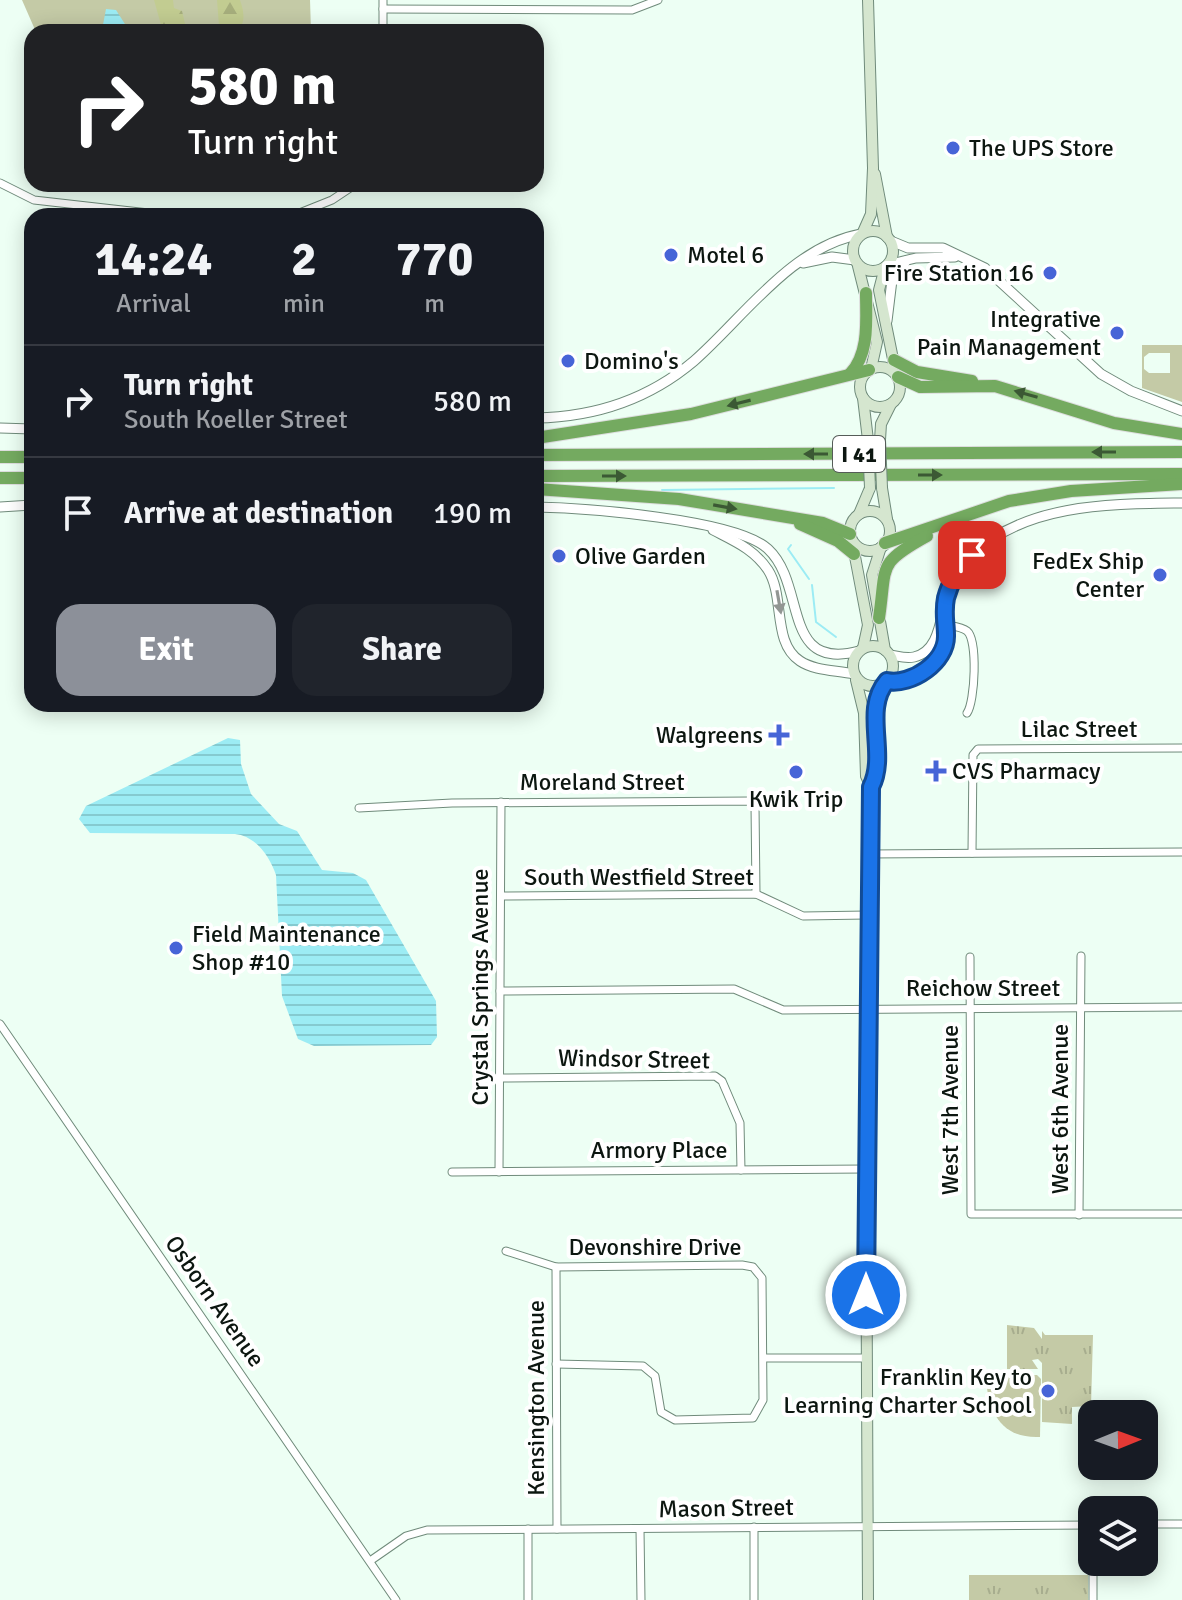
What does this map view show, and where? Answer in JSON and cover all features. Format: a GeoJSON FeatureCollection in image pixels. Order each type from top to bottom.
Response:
{"type":"FeatureCollection","features":[{"type":"Feature","properties":{"kind":"highway"},"geometry":{"type":"LineString","coordinates":[[849,374],[859,363],[865,337],[866,293]]}},
{"type":"Feature","properties":{"kind":"highway"},"geometry":{"type":"LineString","coordinates":[[894,360],[917,372],[995,386],[1114,423],[1182,434]]}},
{"type":"Feature","properties":{"kind":"highway"},"geometry":{"type":"LineString","coordinates":[[544,437],[691,414],[870,370]]}},
{"type":"Feature","properties":{"kind":"highway"},"geometry":{"type":"LineString","coordinates":[[897,376],[920,387],[995,386]]}},
{"type":"Feature","properties":{"kind":"highway","name":"I 41"},"geometry":{"type":"LineString","coordinates":[[544,455],[1182,452]]}},
{"type":"Feature","properties":{"kind":"highway"},"geometry":{"type":"LineString","coordinates":[[0,457],[24,457]]}},
{"type":"Feature","properties":{"kind":"highway","name":"I 41"},"geometry":{"type":"LineString","coordinates":[[544,476],[1182,474]]}},
{"type":"Feature","properties":{"kind":"highway"},"geometry":{"type":"LineString","coordinates":[[0,478],[24,478]]}},
{"type":"Feature","properties":{"kind":"highway"},"geometry":{"type":"LineString","coordinates":[[883,545],[961,516],[1039,495],[1182,484]]}},
{"type":"Feature","properties":{"kind":"highway"},"geometry":{"type":"LineString","coordinates":[[544,490],[679,499],[823,523],[852,543]]}},
{"type":"Feature","properties":{"kind":"highway"},"geometry":{"type":"LineString","coordinates":[[879,618],[883,573],[891,558],[961,516]]}},
{"type":"Feature","properties":{"kind":"highway"},"geometry":{"type":"LineString","coordinates":[[786,518],[829,537],[852,543]]}},
{"type":"Feature","properties":{"kind":"main road"},"geometry":{"type":"LineString","coordinates":[[868,0],[873,168],[871,214],[853,246],[877,342],[870,370],[861,382],[874,440],[876,488],[890,533],[872,567],[879,618],[893,669],[876,704],[877,776],[871,787],[868,854],[868,1600]]}},
{"type":"Feature","properties":{"kind":"main road"},"geometry":{"type":"LineString","coordinates":[[873,168],[893,253],[879,290],[899,394],[874,440]]}},
{"type":"Feature","properties":{"kind":"main road"},"geometry":{"type":"LineString","coordinates":[[862,233],[876,231],[889,239]]}},
{"type":"Feature","properties":{"kind":"main road"},"geometry":{"type":"LineString","coordinates":[[856,262],[870,271],[886,266]]}},
{"type":"Feature","properties":{"kind":"main road"},"geometry":{"type":"LineString","coordinates":[[870,370],[885,367],[897,376]]}},
{"type":"Feature","properties":{"kind":"main road"},"geometry":{"type":"LineString","coordinates":[[862,396],[875,406],[891,404]]}},
{"type":"Feature","properties":{"kind":"main road"},"geometry":{"type":"LineString","coordinates":[[871,787],[866,776],[864,713],[853,661],[861,650],[868,625],[851,523],[876,488]]}},
{"type":"Feature","properties":{"kind":"main road"},"geometry":{"type":"LineString","coordinates":[[859,514],[875,511],[887,521]]}},
{"type":"Feature","properties":{"kind":"main road"},"geometry":{"type":"LineString","coordinates":[[852,543],[868,551],[883,545]]}},
{"type":"Feature","properties":{"kind":"main road"},"geometry":{"type":"LineString","coordinates":[[861,650],[874,646],[887,652]]}},
{"type":"Feature","properties":{"kind":"main road"},"geometry":{"type":"LineString","coordinates":[[855,676],[869,687],[885,683]]}},
{"type":"Feature","properties":{"kind":"street"},"geometry":{"type":"LineString","coordinates":[[383,0],[383,24]]}},
{"type":"Feature","properties":{"kind":"street"},"geometry":{"type":"LineString","coordinates":[[496,0],[496,9]]}},
{"type":"Feature","properties":{"kind":"street"},"geometry":{"type":"LineString","coordinates":[[590,0],[590,10]]}},
{"type":"Feature","properties":{"kind":"street"},"geometry":{"type":"LineString","coordinates":[[383,9],[639,9],[658,0]]}},
{"type":"Feature","properties":{"kind":"street"},"geometry":{"type":"LineString","coordinates":[[1,185],[34,200],[104,208]]}},
{"type":"Feature","properties":{"kind":"street"},"geometry":{"type":"LineString","coordinates":[[318,208],[346,192]]}},
{"type":"Feature","properties":{"kind":"street"},"geometry":{"type":"LineString","coordinates":[[544,417],[597,411],[659,385],[692,362],[818,248],[862,233]]}},
{"type":"Feature","properties":{"kind":"street"},"geometry":{"type":"LineString","coordinates":[[889,239],[908,248],[943,248],[995,275],[1079,357],[1114,383],[1182,411]]}},
{"type":"Feature","properties":{"kind":"street"},"geometry":{"type":"LineString","coordinates":[[886,266],[959,256]]}},
{"type":"Feature","properties":{"kind":"street"},"geometry":{"type":"LineString","coordinates":[[799,263],[832,257],[856,262]]}},
{"type":"Feature","properties":{"kind":"street"},"geometry":{"type":"LineString","coordinates":[[886,328],[890,285],[896,270],[906,261]]}},
{"type":"Feature","properties":{"kind":"street"},"geometry":{"type":"LineString","coordinates":[[0,428],[24,429]]}},
{"type":"Feature","properties":{"kind":"street"},"geometry":{"type":"LineString","coordinates":[[887,652],[905,658],[920,655],[931,645],[942,624],[947,596],[960,570],[995,538],[1028,523],[1075,510],[1182,503]]}},
{"type":"Feature","properties":{"kind":"street"},"geometry":{"type":"LineString","coordinates":[[0,507],[24,506]]}},
{"type":"Feature","properties":{"kind":"street"},"geometry":{"type":"LineString","coordinates":[[544,508],[622,513],[742,533],[774,556],[788,577],[800,629],[812,645],[830,654],[861,650]]}},
{"type":"Feature","properties":{"kind":"street"},"geometry":{"type":"LineString","coordinates":[[710,529],[754,553],[768,570],[780,600],[785,640],[797,659],[813,667],[855,676]]}},
{"type":"Feature","properties":{"kind":"street"},"geometry":{"type":"LineString","coordinates":[[885,683],[913,677],[935,662],[945,643],[942,624]]}},
{"type":"Feature","properties":{"kind":"street"},"geometry":{"type":"LineString","coordinates":[[942,624],[963,628],[972,638],[973,698],[967,713]]}},
{"type":"Feature","properties":{"kind":"street","name":"Lilac Street"},"geometry":{"type":"LineString","coordinates":[[972,853],[976,751],[1182,748]]}},
{"type":"Feature","properties":{"kind":"street","name":"Moreland Street"},"geometry":{"type":"LineString","coordinates":[[359,808],[501,802],[751,801],[755,805],[756,894]]}},
{"type":"Feature","properties":{"kind":"street","name":"Crystal Springs Avenue"},"geometry":{"type":"LineString","coordinates":[[499,1172],[501,802]]}},
{"type":"Feature","properties":{"kind":"street"},"geometry":{"type":"LineString","coordinates":[[868,854],[1182,852]]}},
{"type":"Feature","properties":{"kind":"street","name":"South Westfield Street"},"geometry":{"type":"LineString","coordinates":[[501,896],[756,894],[803,916],[867,915]]}},
{"type":"Feature","properties":{"kind":"street","name":"West 6th Avenue"},"geometry":{"type":"LineString","coordinates":[[1079,1215],[1081,956]]}},
{"type":"Feature","properties":{"kind":"street","name":"West 7th Avenue"},"geometry":{"type":"LineString","coordinates":[[970,957],[971,1214],[1079,1215]]}},
{"type":"Feature","properties":{"kind":"street","name":"Reichow Street"},"geometry":{"type":"LineString","coordinates":[[500,991],[734,989],[778,1009],[1182,1007]]}},
{"type":"Feature","properties":{"kind":"street","name":"Osborn Avenue"},"geometry":{"type":"LineString","coordinates":[[0,1024],[396,1600]]}},
{"type":"Feature","properties":{"kind":"street","name":"Windsor Street"},"geometry":{"type":"LineString","coordinates":[[500,1078],[715,1076],[722,1081],[740,1123],[741,1170]]}},
{"type":"Feature","properties":{"kind":"street","name":"Armory Place"},"geometry":{"type":"LineString","coordinates":[[452,1172],[866,1169]]}},
{"type":"Feature","properties":{"kind":"street"},"geometry":{"type":"LineString","coordinates":[[1079,1215],[1182,1214]]}},
{"type":"Feature","properties":{"kind":"street","name":"Devonshire Drive"},"geometry":{"type":"LineString","coordinates":[[506,1251],[556,1267],[742,1265],[757,1270],[763,1284],[764,1358]]}},
{"type":"Feature","properties":{"kind":"street","name":"Kensington Avenue"},"geometry":{"type":"LineString","coordinates":[[556,1267],[557,1529]]}},
{"type":"Feature","properties":{"kind":"street"},"geometry":{"type":"LineString","coordinates":[[556,1364],[643,1366],[655,1376],[661,1412],[675,1420],[743,1421],[757,1415],[763,1400],[764,1358],[866,1358]]}},
{"type":"Feature","properties":{"kind":"street"},"geometry":{"type":"LineString","coordinates":[[1158,1524],[1182,1524]]}},
{"type":"Feature","properties":{"kind":"street","name":"Mason Street"},"geometry":{"type":"LineString","coordinates":[[370,1561],[397,1541],[416,1532],[1078,1525]]}},
{"type":"Feature","properties":{"kind":"street"},"geometry":{"type":"LineString","coordinates":[[754,1527],[754,1600]]}},
{"type":"Feature","properties":{"kind":"street"},"geometry":{"type":"LineString","coordinates":[[528,1529],[528,1600]]}},
{"type":"Feature","properties":{"kind":"street"},"geometry":{"type":"LineString","coordinates":[[640,1529],[641,1600]]}},
{"type":"Feature","properties":{"kind":"street"},"geometry":{"type":"LineString","coordinates":[[1093,1576],[1093,1600]]}},
{"type":"Feature","properties":{"kind":"green space"},"geometry":{"type":"Polygon","coordinates":[[[22,0],[310,0],[311,24],[32,24],[22,0]]]}},
{"type":"Feature","properties":{"kind":"green space"},"geometry":{"type":"Polygon","coordinates":[[[154,0],[173,0],[174,8],[182,11],[185,24],[161,24],[154,0]]]}},
{"type":"Feature","properties":{"kind":"green space"},"geometry":{"type":"Polygon","coordinates":[[[217,0],[240,0],[242,24],[219,24],[217,0]]]}},
{"type":"Feature","properties":{"kind":"green space"},"geometry":{"type":"Polygon","coordinates":[[[1142,345],[1182,345],[1182,402],[1142,388],[1142,345]],[[1149,353],[1144,357],[1144,369],[1149,373],[1170,373],[1170,353],[1149,353]]]}},
{"type":"Feature","properties":{"kind":"green space"},"geometry":{"type":"Polygon","coordinates":[[[1007,1325],[1034,1328],[1042,1339],[1042,1331],[1045,1335],[1093,1335],[1091,1400],[1078,1400],[1078,1407],[1072,1407],[1072,1424],[1042,1422],[1042,1363],[1038,1359],[1032,1360],[1038,1369],[1007,1369],[1007,1325]]]}},
{"type":"Feature","properties":{"kind":"green space"},"geometry":{"type":"Polygon","coordinates":[[[986,1375],[1037,1375],[1041,1379],[1040,1437],[1015,1433],[998,1420],[989,1400],[986,1375]]]}},
{"type":"Feature","properties":{"kind":"green space"},"geometry":{"type":"Polygon","coordinates":[[[969,1575],[1088,1576],[1088,1600],[969,1600],[969,1575]]]}},
{"type":"Feature","properties":{"kind":"water"},"geometry":{"type":"Polygon","coordinates":[[[106,9],[116,10],[125,24],[103,24],[106,9]]]}},
{"type":"Feature","properties":{"kind":"water"},"geometry":{"type":"Polygon","coordinates":[[[228,738],[240,740],[241,764],[251,794],[279,824],[297,831],[322,870],[353,873],[366,880],[436,1001],[437,1037],[431,1045],[314,1046],[298,1039],[282,996],[276,875],[256,843],[235,834],[90,833],[79,819],[86,806],[228,738]]]}},
{"type":"Feature","properties":{"kind":"waterway"},"geometry":{"type":"LineString","coordinates":[[662,490],[834,488]]}},
{"type":"Feature","properties":{"kind":"waterway"},"geometry":{"type":"LineString","coordinates":[[791,545],[788,549],[809,579]]}},
{"type":"Feature","properties":{"kind":"waterway"},"geometry":{"type":"LineString","coordinates":[[812,585],[816,622],[836,637]]}},
{"type":"Feature","properties":{"kind":"place","name":"The UPS Store"},"geometry":{"type":"Point","coordinates":[953,148]}},
{"type":"Feature","properties":{"kind":"place","name":"Motel 6"},"geometry":{"type":"Point","coordinates":[671,255]}},
{"type":"Feature","properties":{"kind":"place","name":"Fire Station 16"},"geometry":{"type":"Point","coordinates":[1050,273]}},
{"type":"Feature","properties":{"kind":"place","name":"Integrative Pain Management"},"geometry":{"type":"Point","coordinates":[1117,333]}},
{"type":"Feature","properties":{"kind":"place","name":"Domino's"},"geometry":{"type":"Point","coordinates":[568,361]}},
{"type":"Feature","properties":{"kind":"place","name":"Olive Garden"},"geometry":{"type":"Point","coordinates":[559,556]}},
{"type":"Feature","properties":{"kind":"place","name":"FedEx Ship Center"},"geometry":{"type":"Point","coordinates":[1160,575]}},
{"type":"Feature","properties":{"kind":"place","name":"Walgreens"},"geometry":{"type":"Point","coordinates":[779,735]}},
{"type":"Feature","properties":{"kind":"place","name":"CVS Pharmacy"},"geometry":{"type":"Point","coordinates":[936,771]}},
{"type":"Feature","properties":{"kind":"place","name":"Kwik Trip"},"geometry":{"type":"Point","coordinates":[796,772]}},
{"type":"Feature","properties":{"kind":"place","name":"Field Maintenance Shop #10"},"geometry":{"type":"Point","coordinates":[176,948]}},
{"type":"Feature","properties":{"kind":"place","name":"Franklin Key to Learning Charter School"},"geometry":{"type":"Point","coordinates":[1048,1391]}},
{"type":"Feature","properties":{"kind":"route"},"geometry":{"type":"LineString","coordinates":[[866,1295],[868,854],[871,787],[877,776],[876,704],[887,681],[893,683],[913,677],[935,662],[945,643],[942,624],[949,590],[972,555]]}}]}
